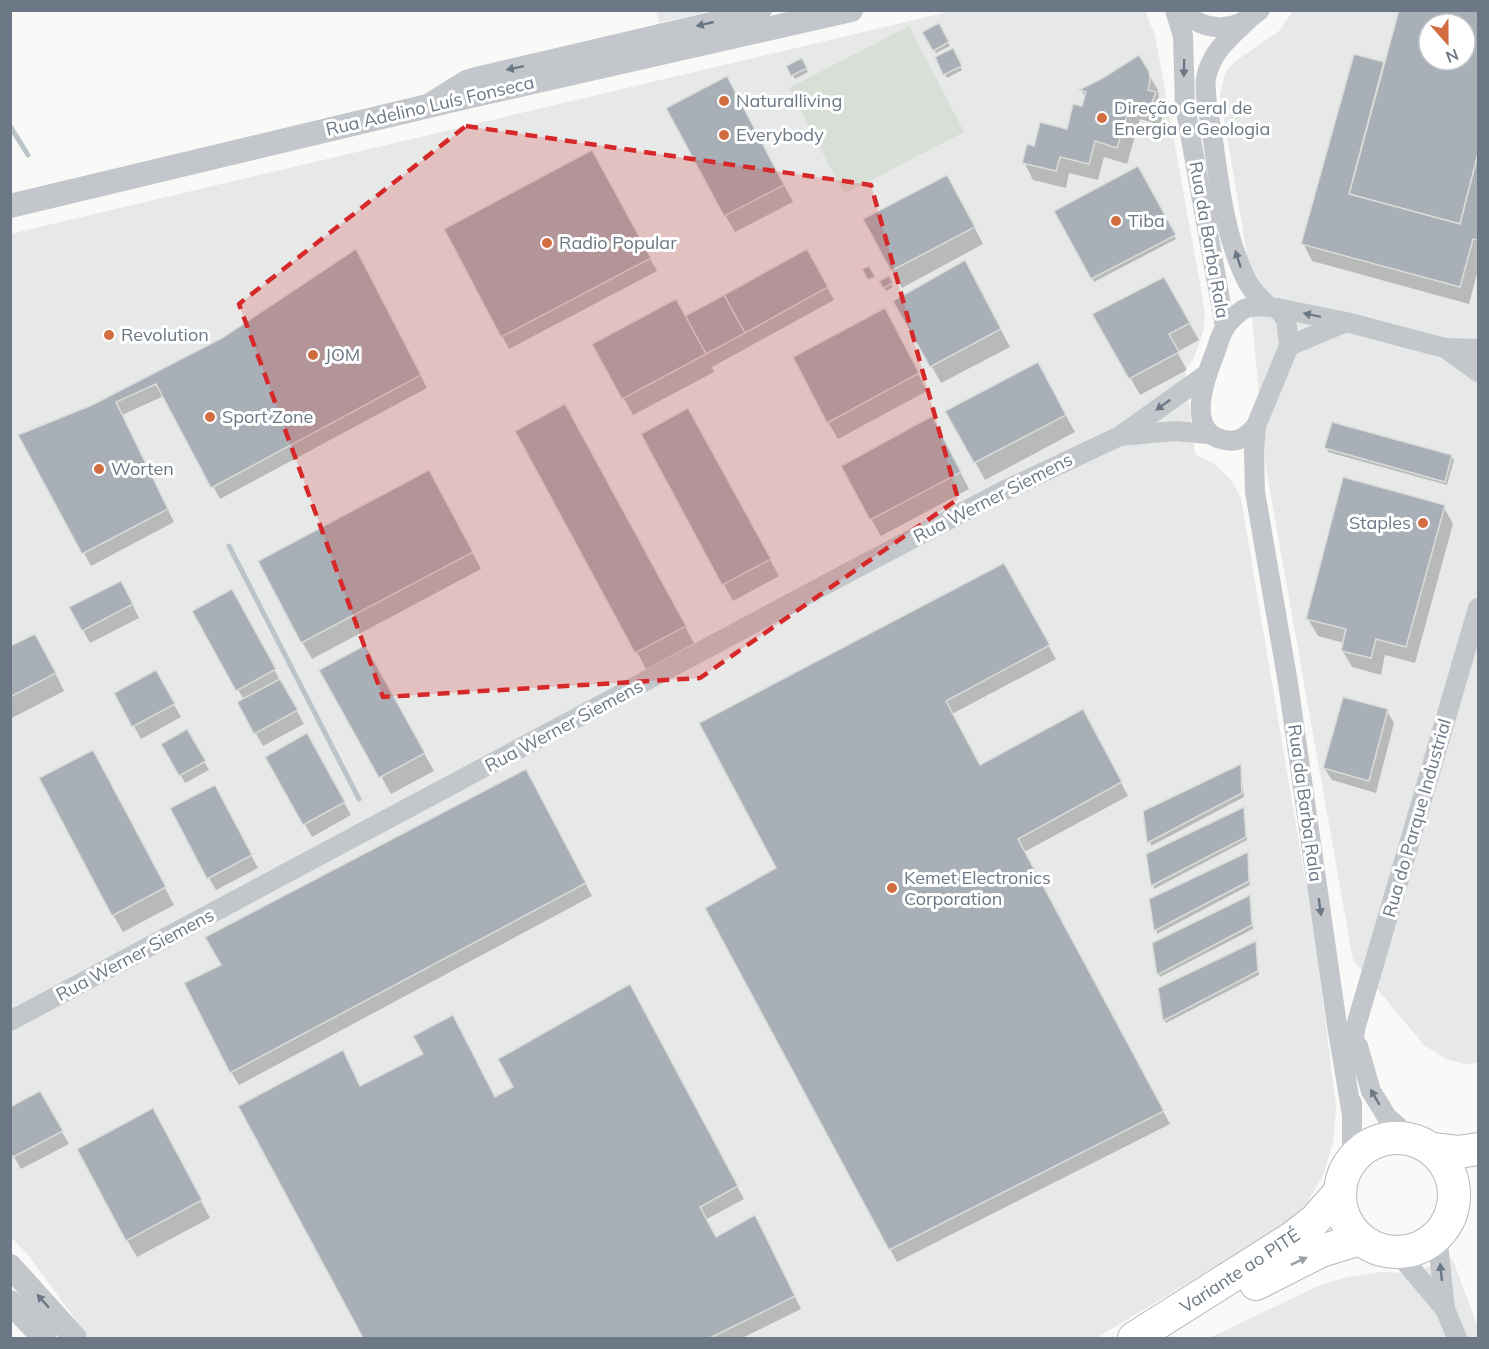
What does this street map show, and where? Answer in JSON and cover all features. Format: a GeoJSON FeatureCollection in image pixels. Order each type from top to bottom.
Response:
{"type":"FeatureCollection","features":[{"type":"Feature","properties":{"kind":"main road"},"geometry":{"type":"LineString","coordinates":[[1479,1149],[1460,1152],[1393,1138],[1376,1141],[1359,1151],[1346,1167],[1338,1194],[1347,1224],[1360,1239],[1377,1249],[1397,1252],[1417,1249],[1444,1222],[1470,1189],[1479,1184]]}},
{"type":"Feature","properties":{"kind":"main road"},"geometry":{"type":"LineString","coordinates":[[1422,1144],[1445,1164],[1453,1184],[1454,1204],[1444,1222]]}},
{"type":"Feature","properties":{"kind":"main road","name":"Variante ao PITÉ"},"geometry":{"type":"LineString","coordinates":[[1134,1338],[1292,1239],[1315,1220],[1338,1194]]}},
{"type":"Feature","properties":{"kind":"main road","name":"Variante ao PITÉ"},"geometry":{"type":"LineString","coordinates":[[1155,1338],[1288,1266],[1321,1251],[1360,1239]]}},
{"type":"Feature","properties":{"kind":"street"},"geometry":{"type":"LineString","coordinates":[[411,110],[440,97],[466,80],[476,77],[762,10]]}},
{"type":"Feature","properties":{"kind":"street","name":"Rua Adelino Luís Fonseca"},"geometry":{"type":"LineString","coordinates":[[10,206],[411,110],[851,10]]}},
{"type":"Feature","properties":{"kind":"street","name":"Rua da Barba Rala"},"geometry":{"type":"LineString","coordinates":[[1175,10],[1183,36],[1185,106],[1225,327]]}},
{"type":"Feature","properties":{"kind":"street"},"geometry":{"type":"LineString","coordinates":[[1180,10],[1191,20],[1209,27],[1230,27],[1254,15]]}},
{"type":"Feature","properties":{"kind":"street","name":"Rua da Barba Rala"},"geometry":{"type":"LineString","coordinates":[[1254,15],[1223,44],[1213,58],[1206,79],[1207,101],[1224,210],[1239,263],[1247,282],[1286,319],[1289,346]]}},
{"type":"Feature","properties":{"kind":"street"},"geometry":{"type":"LineString","coordinates":[[1208,434],[1202,423],[1201,403],[1207,374],[1225,327],[1243,309],[1258,306],[1273,308],[1346,322],[1445,348],[1479,349]]}},
{"type":"Feature","properties":{"kind":"street"},"geometry":{"type":"LineString","coordinates":[[1233,442],[1247,436],[1256,426],[1289,346],[1346,322]]}},
{"type":"Feature","properties":{"kind":"street"},"geometry":{"type":"LineString","coordinates":[[1445,348],[1479,372]]}},
{"type":"Feature","properties":{"kind":"street","name":"Rua Werner Siemens"},"geometry":{"type":"LineString","coordinates":[[10,1021],[1001,492],[1120,436],[1207,374]]}},
{"type":"Feature","properties":{"kind":"street","name":"Rua da Barba Rala"},"geometry":{"type":"LineString","coordinates":[[1256,426],[1255,492],[1288,683],[1352,1115]]}},
{"type":"Feature","properties":{"kind":"street","name":"Rua Werner Siemens"},"geometry":{"type":"LineString","coordinates":[[1120,436],[1175,431],[1208,434],[1233,442]]}},
{"type":"Feature","properties":{"kind":"street","name":"Rua da Barba Rala"},"geometry":{"type":"LineString","coordinates":[[1233,442],[1255,492]]}},
{"type":"Feature","properties":{"kind":"street","name":"Rua do Parque Industrial"},"geometry":{"type":"LineString","coordinates":[[1355,1029],[1479,608]]}},
{"type":"Feature","properties":{"kind":"street"},"geometry":{"type":"LineString","coordinates":[[1355,1029],[1371,1091],[1387,1116],[1422,1144]]}},
{"type":"Feature","properties":{"kind":"street","name":"Rua da Barba Rala"},"geometry":{"type":"LineString","coordinates":[[1352,1160],[1352,1059],[1355,1029]]}},
{"type":"Feature","properties":{"kind":"street"},"geometry":{"type":"LineString","coordinates":[[1444,1222],[1445,1309]]}},
{"type":"Feature","properties":{"kind":"street"},"geometry":{"type":"LineString","coordinates":[[1397,1252],[1445,1309],[1457,1338]]}},
{"type":"Feature","properties":{"kind":"street"},"geometry":{"type":"LineString","coordinates":[[10,1266],[75,1338]]}},
{"type":"Feature","properties":{"kind":"street"},"geometry":{"type":"LineString","coordinates":[[10,1302],[44,1338]]}},
{"type":"Feature","properties":{"kind":"highlighted area"},"geometry":{"type":"Polygon","coordinates":[[[466,126],[871,185],[958,499],[700,678],[383,697],[239,304],[466,126]]]}},
{"type":"Feature","properties":{"kind":"shaded area"},"geometry":{"type":"Polygon","coordinates":[[[656,10],[711,11],[659,23],[656,10]]]}},
{"type":"Feature","properties":{"kind":"shaded area"},"geometry":{"type":"Polygon","coordinates":[[[952,11],[1145,11],[1155,35],[1205,312],[1204,328],[1199,345],[1193,360],[1185,370],[1195,454],[1214,464],[1232,481],[1241,498],[1315,938],[1336,1106],[1333,1142],[1324,1173],[1307,1204],[1270,1234],[1096,1338],[89,1338],[28,1255],[11,1237],[10,234],[952,11]]]}},
{"type":"Feature","properties":{"kind":"shaded area"},"geometry":{"type":"Polygon","coordinates":[[[1293,11],[1478,11],[1478,1063],[1464,1064],[1446,1059],[1424,1045],[1353,960],[1265,463],[1246,249],[1220,95],[1225,73],[1237,60],[1279,31],[1293,11]]]}},
{"type":"Feature","properties":{"kind":"shaded area"},"geometry":{"type":"Polygon","coordinates":[[[909,26],[964,132],[844,194],[789,88],[909,26]]]}},
{"type":"Feature","properties":{"kind":"shaded area"},"geometry":{"type":"Polygon","coordinates":[[[1452,1258],[1478,1327],[1478,1338],[1209,1338],[1318,1286],[1347,1277],[1381,1272],[1413,1273],[1452,1258]]]}},
{"type":"Feature","properties":{"kind":"building"},"geometry":{"type":"Polygon","coordinates":[[[1399,10],[1478,10],[1478,154],[1460,224],[1349,194],[1399,10]]]}},
{"type":"Feature","properties":{"kind":"building"},"geometry":{"type":"Polygon","coordinates":[[[939,23],[949,42],[933,51],[922,32],[939,23]]]}},
{"type":"Feature","properties":{"kind":"building"},"geometry":{"type":"Polygon","coordinates":[[[953,48],[962,66],[943,75],[935,57],[953,48]]]}},
{"type":"Feature","properties":{"kind":"building"},"geometry":{"type":"Polygon","coordinates":[[[1354,54],[1384,62],[1349,194],[1460,224],[1478,154],[1478,240],[1473,239],[1460,287],[1301,244],[1354,54]]]}},
{"type":"Feature","properties":{"kind":"building"},"geometry":{"type":"Polygon","coordinates":[[[1139,55],[1149,71],[1148,90],[1156,92],[1150,108],[1131,102],[1117,148],[1095,141],[1089,164],[1060,157],[1056,171],[1022,163],[1027,144],[1034,146],[1040,122],[1067,129],[1073,104],[1082,106],[1086,92],[1079,90],[1139,55]]]}},
{"type":"Feature","properties":{"kind":"building"},"geometry":{"type":"Polygon","coordinates":[[[802,58],[807,68],[791,76],[786,66],[802,58]]]}},
{"type":"Feature","properties":{"kind":"building"},"geometry":{"type":"Polygon","coordinates":[[[727,76],[784,185],[724,216],[666,108],[727,76]]]}},
{"type":"Feature","properties":{"kind":"building","name":"Radio Popular"},"geometry":{"type":"Polygon","coordinates":[[[592,150],[651,258],[501,337],[444,229],[592,150]]]}},
{"type":"Feature","properties":{"kind":"building"},"geometry":{"type":"Polygon","coordinates":[[[1138,166],[1176,235],[1091,279],[1054,211],[1138,166]]]}},
{"type":"Feature","properties":{"kind":"building"},"geometry":{"type":"Polygon","coordinates":[[[947,175],[975,227],[891,271],[863,219],[947,175]]]}},
{"type":"Feature","properties":{"kind":"building"},"geometry":{"type":"Polygon","coordinates":[[[356,249],[421,375],[211,488],[156,384],[116,402],[168,509],[82,554],[18,435],[92,405],[222,338],[356,249]]]}},
{"type":"Feature","properties":{"kind":"building"},"geometry":{"type":"Polygon","coordinates":[[[807,249],[828,287],[745,333],[724,295],[807,249]]]}},
{"type":"Feature","properties":{"kind":"building"},"geometry":{"type":"Polygon","coordinates":[[[965,260],[1001,329],[930,367],[893,301],[965,260]]]}},
{"type":"Feature","properties":{"kind":"building"},"geometry":{"type":"Polygon","coordinates":[[[869,266],[875,277],[868,280],[862,269],[869,266]]]}},
{"type":"Feature","properties":{"kind":"building"},"geometry":{"type":"Polygon","coordinates":[[[889,276],[893,283],[883,288],[879,281],[889,276]]]}},
{"type":"Feature","properties":{"kind":"building"},"geometry":{"type":"Polygon","coordinates":[[[1164,277],[1190,323],[1169,334],[1179,352],[1129,379],[1092,314],[1164,277]]]}},
{"type":"Feature","properties":{"kind":"building"},"geometry":{"type":"Polygon","coordinates":[[[724,295],[745,333],[706,354],[685,316],[724,295]]]}},
{"type":"Feature","properties":{"kind":"building"},"geometry":{"type":"Polygon","coordinates":[[[676,299],[706,354],[622,399],[592,344],[676,299]]]}},
{"type":"Feature","properties":{"kind":"building"},"geometry":{"type":"Polygon","coordinates":[[[885,308],[919,373],[827,423],[793,357],[885,308]]]}},
{"type":"Feature","properties":{"kind":"building"},"geometry":{"type":"Polygon","coordinates":[[[1038,362],[1066,415],[974,463],[945,411],[1038,362]]]}},
{"type":"Feature","properties":{"kind":"building"},"geometry":{"type":"Polygon","coordinates":[[[565,404],[686,626],[635,653],[515,431],[565,404]]]}},
{"type":"Feature","properties":{"kind":"building"},"geometry":{"type":"Polygon","coordinates":[[[688,408],[771,559],[722,585],[641,434],[688,408]]]}},
{"type":"Feature","properties":{"kind":"building"},"geometry":{"type":"Polygon","coordinates":[[[932,416],[961,472],[870,520],[841,466],[932,416]]]}},
{"type":"Feature","properties":{"kind":"building"},"geometry":{"type":"Polygon","coordinates":[[[1332,422],[1452,455],[1445,482],[1324,448],[1332,422]]]}},
{"type":"Feature","properties":{"kind":"building"},"geometry":{"type":"Polygon","coordinates":[[[429,470],[473,552],[301,643],[258,561],[429,470]]]}},
{"type":"Feature","properties":{"kind":"building"},"geometry":{"type":"Polygon","coordinates":[[[1343,477],[1445,505],[1406,647],[1376,639],[1371,658],[1341,651],[1346,629],[1306,619],[1343,477]]]}},
{"type":"Feature","properties":{"kind":"building","name":"Kemet Electronics Corporation"},"geometry":{"type":"Polygon","coordinates":[[[1004,563],[1050,645],[946,701],[980,765],[1083,709],[1122,782],[1018,839],[1164,1111],[889,1250],[705,908],[776,868],[699,723],[1004,563]]]}},
{"type":"Feature","properties":{"kind":"building"},"geometry":{"type":"Polygon","coordinates":[[[121,581],[133,604],[82,631],[69,607],[121,581]]]}},
{"type":"Feature","properties":{"kind":"building"},"geometry":{"type":"Polygon","coordinates":[[[232,589],[276,669],[236,691],[192,611],[232,589]]]}},
{"type":"Feature","properties":{"kind":"building"},"geometry":{"type":"Polygon","coordinates":[[[35,634],[56,673],[10,697],[10,646],[35,634]]]}},
{"type":"Feature","properties":{"kind":"building"},"geometry":{"type":"Polygon","coordinates":[[[365,645],[425,753],[379,778],[319,670],[365,645]]]}},
{"type":"Feature","properties":{"kind":"building"},"geometry":{"type":"Polygon","coordinates":[[[156,670],[175,704],[132,727],[114,693],[156,670]]]}},
{"type":"Feature","properties":{"kind":"building"},"geometry":{"type":"Polygon","coordinates":[[[280,679],[298,710],[254,734],[237,702],[280,679]]]}},
{"type":"Feature","properties":{"kind":"building"},"geometry":{"type":"Polygon","coordinates":[[[1343,697],[1388,709],[1369,781],[1323,768],[1343,697]]]}},
{"type":"Feature","properties":{"kind":"building"},"geometry":{"type":"Polygon","coordinates":[[[187,729],[206,761],[179,776],[161,744],[187,729]]]}},
{"type":"Feature","properties":{"kind":"building"},"geometry":{"type":"Polygon","coordinates":[[[307,733],[345,802],[303,825],[265,757],[307,733]]]}},
{"type":"Feature","properties":{"kind":"building"},"geometry":{"type":"Polygon","coordinates":[[[93,750],[166,887],[112,916],[39,778],[93,750]]]}},
{"type":"Feature","properties":{"kind":"building"},"geometry":{"type":"Polygon","coordinates":[[[1241,764],[1242,793],[1147,843],[1143,811],[1241,764]]]}},
{"type":"Feature","properties":{"kind":"building"},"geometry":{"type":"Polygon","coordinates":[[[526,769],[586,883],[230,1073],[184,983],[221,965],[205,937],[526,769]]]}},
{"type":"Feature","properties":{"kind":"building"},"geometry":{"type":"Polygon","coordinates":[[[215,785],[252,855],[207,879],[170,808],[215,785]]]}},
{"type":"Feature","properties":{"kind":"building"},"geometry":{"type":"Polygon","coordinates":[[[1244,807],[1246,837],[1151,886],[1146,854],[1244,807]]]}},
{"type":"Feature","properties":{"kind":"building"},"geometry":{"type":"Polygon","coordinates":[[[1248,852],[1249,881],[1154,931],[1149,899],[1248,852]]]}},
{"type":"Feature","properties":{"kind":"building"},"geometry":{"type":"Polygon","coordinates":[[[1250,895],[1252,925],[1157,975],[1152,943],[1250,895]]]}},
{"type":"Feature","properties":{"kind":"building"},"geometry":{"type":"Polygon","coordinates":[[[1256,941],[1258,971],[1163,1021],[1158,988],[1256,941]]]}},
{"type":"Feature","properties":{"kind":"building"},"geometry":{"type":"Polygon","coordinates":[[[630,984],[738,1186],[700,1207],[716,1237],[755,1215],[795,1296],[710,1338],[363,1338],[238,1106],[343,1050],[360,1086],[423,1054],[413,1036],[453,1015],[495,1097],[513,1087],[498,1059],[630,984]]]}},
{"type":"Feature","properties":{"kind":"building"},"geometry":{"type":"Polygon","coordinates":[[[40,1091],[63,1131],[13,1157],[10,1153],[10,1107],[40,1091]]]}},
{"type":"Feature","properties":{"kind":"building"},"geometry":{"type":"Polygon","coordinates":[[[153,1108],[202,1200],[126,1241],[77,1149],[153,1108]]]}},
{"type":"Feature","properties":{"kind":"waterway"},"geometry":{"type":"LineString","coordinates":[[10,126],[28,155]]}},
{"type":"Feature","properties":{"kind":"waterway"},"geometry":{"type":"LineString","coordinates":[[229,546],[359,799]]}},
{"type":"Feature","properties":{"kind":"place","name":"Naturalliving"},"geometry":{"type":"Point","coordinates":[724,101]}},
{"type":"Feature","properties":{"kind":"place","name":"Direção Geral de Energia e Geologia"},"geometry":{"type":"Point","coordinates":[1102,118]}},
{"type":"Feature","properties":{"kind":"place","name":"Everybody"},"geometry":{"type":"Point","coordinates":[724,135]}},
{"type":"Feature","properties":{"kind":"place","name":"Tiba"},"geometry":{"type":"Point","coordinates":[1116,221]}},
{"type":"Feature","properties":{"kind":"place","name":"Radio Popular"},"geometry":{"type":"Point","coordinates":[547,243]}},
{"type":"Feature","properties":{"kind":"place","name":"Revolution"},"geometry":{"type":"Point","coordinates":[109,335]}},
{"type":"Feature","properties":{"kind":"place","name":"JOM"},"geometry":{"type":"Point","coordinates":[313,355]}},
{"type":"Feature","properties":{"kind":"place","name":"Sport Zone"},"geometry":{"type":"Point","coordinates":[210,417]}},
{"type":"Feature","properties":{"kind":"place","name":"Worten"},"geometry":{"type":"Point","coordinates":[99,469]}},
{"type":"Feature","properties":{"kind":"place","name":"Staples"},"geometry":{"type":"Point","coordinates":[1423,523]}},
{"type":"Feature","properties":{"kind":"place","name":"Kemet Electronics Corporation"},"geometry":{"type":"Point","coordinates":[892,888]}}]}
